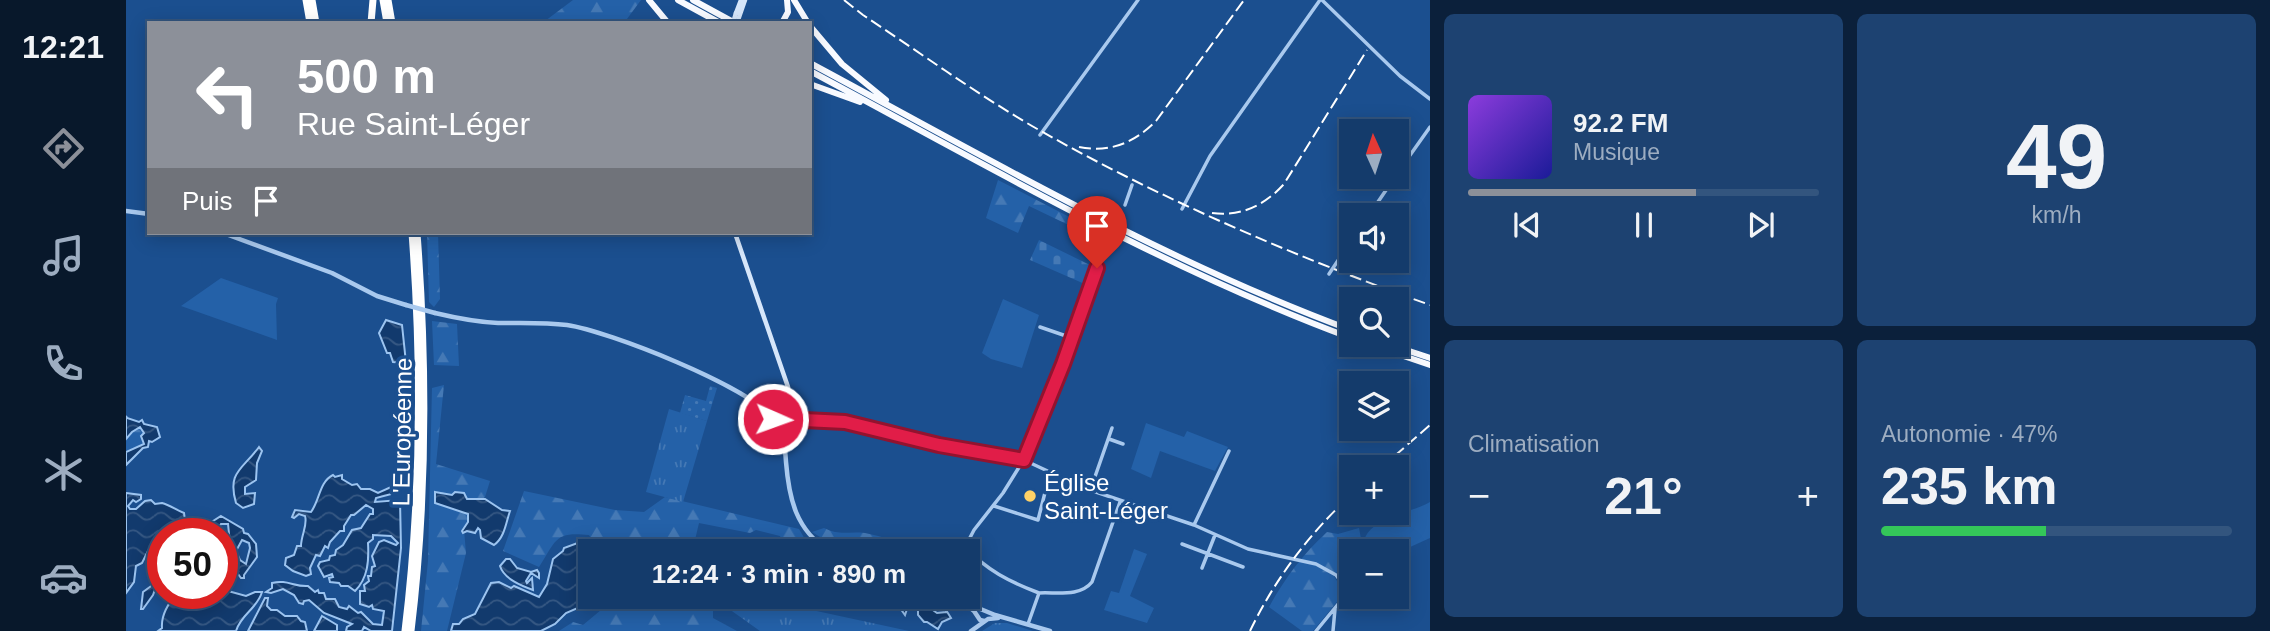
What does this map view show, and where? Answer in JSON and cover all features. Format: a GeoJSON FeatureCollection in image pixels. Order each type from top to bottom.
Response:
{"type":"FeatureCollection","features":[{"type":"Feature","properties":{"kind":"highway"},"geometry":{"type":"LineString","coordinates":[[306,0],[310,21]]}},
{"type":"Feature","properties":{"kind":"highway"},"geometry":{"type":"LineString","coordinates":[[312,0],[316,21]]}},
{"type":"Feature","properties":{"kind":"highway"},"geometry":{"type":"LineString","coordinates":[[371,21],[373,0]]}},
{"type":"Feature","properties":{"kind":"highway"},"geometry":{"type":"LineString","coordinates":[[383,0],[387,21]]}},
{"type":"Feature","properties":{"kind":"highway"},"geometry":{"type":"LineString","coordinates":[[388,0],[392,21]]}},
{"type":"Feature","properties":{"kind":"highway"},"geometry":{"type":"LineString","coordinates":[[649,0],[666,21]]}},
{"type":"Feature","properties":{"kind":"highway"},"geometry":{"type":"LineString","coordinates":[[678,0],[716,21]]}},
{"type":"Feature","properties":{"kind":"highway"},"geometry":{"type":"LineString","coordinates":[[692,0],[732,21]]}},
{"type":"Feature","properties":{"kind":"highway"},"geometry":{"type":"LineString","coordinates":[[783,21],[788,12],[787,0]]}},
{"type":"Feature","properties":{"kind":"highway"},"geometry":{"type":"LineString","coordinates":[[794,0],[807,21]]}},
{"type":"Feature","properties":{"kind":"highway"},"geometry":{"type":"LineString","coordinates":[[812,28],[842,64],[901,112]]}},
{"type":"Feature","properties":{"kind":"highway"},"geometry":{"type":"LineString","coordinates":[[812,64],[1146,242],[1248,290],[1339,325]]}},
{"type":"Feature","properties":{"kind":"highway"},"geometry":{"type":"LineString","coordinates":[[812,72],[1168,261],[1254,300],[1339,333]]}},
{"type":"Feature","properties":{"kind":"highway"},"geometry":{"type":"LineString","coordinates":[[812,85],[879,108]]}},
{"type":"Feature","properties":{"kind":"highway","name":"L'Européenne"},"geometry":{"type":"LineString","coordinates":[[405,631],[415,526],[418,446],[413,235]]}},
{"type":"Feature","properties":{"kind":"highway","name":"L'Européenne"},"geometry":{"type":"LineString","coordinates":[[411,631],[419,546],[424,370],[413,235]]}},
{"type":"Feature","properties":{"kind":"highway"},"geometry":{"type":"LineString","coordinates":[[1409,351],[1430,358]]}},
{"type":"Feature","properties":{"kind":"highway"},"geometry":{"type":"LineString","coordinates":[[1406,357],[1430,365]]}},
{"type":"Feature","properties":{"kind":"main road"},"geometry":{"type":"LineString","coordinates":[[734,21],[743,0]]}},
{"type":"Feature","properties":{"kind":"main road"},"geometry":{"type":"LineString","coordinates":[[736,235],[786,378],[789,395],[788,425],[778,426],[773,419],[789,395]]}},
{"type":"Feature","properties":{"kind":"main road"},"geometry":{"type":"LineString","coordinates":[[779,410],[789,413]]}},
{"type":"Feature","properties":{"kind":"street"},"geometry":{"type":"LineString","coordinates":[[1040,135],[1138,0]]}},
{"type":"Feature","properties":{"kind":"street"},"geometry":{"type":"LineString","coordinates":[[1182,209],[1210,156],[1321,0],[1400,76],[1430,99]]}},
{"type":"Feature","properties":{"kind":"street"},"geometry":{"type":"LineString","coordinates":[[1409,157],[1430,127]]}},
{"type":"Feature","properties":{"kind":"street"},"geometry":{"type":"LineString","coordinates":[[1125,205],[1132,185]]}},
{"type":"Feature","properties":{"kind":"street"},"geometry":{"type":"LineString","coordinates":[[126,211],[147,214]]}},
{"type":"Feature","properties":{"kind":"street"},"geometry":{"type":"LineString","coordinates":[[228,235],[332,273],[377,296],[435,313],[481,322],[532,322],[590,329],[613,336],[682,365],[764,408],[779,410]]}},
{"type":"Feature","properties":{"kind":"street"},"geometry":{"type":"LineString","coordinates":[[969,539],[1024,460],[1106,249]]}},
{"type":"Feature","properties":{"kind":"street"},"geometry":{"type":"LineString","coordinates":[[1329,274],[1339,259]]}},
{"type":"Feature","properties":{"kind":"street"},"geometry":{"type":"LineString","coordinates":[[1040,327],[1072,338]]}},
{"type":"Feature","properties":{"kind":"street"},"geometry":{"type":"LineString","coordinates":[[764,408],[773,419]]}},
{"type":"Feature","properties":{"kind":"street"},"geometry":{"type":"LineString","coordinates":[[789,413],[804,420]]}},
{"type":"Feature","properties":{"kind":"street"},"geometry":{"type":"LineString","coordinates":[[784,440],[788,425],[804,420],[851,423],[939,445],[1024,460],[1090,491],[1194,525],[1255,551],[1316,564],[1336,575],[1344,591],[1342,599],[1316,631]]}},
{"type":"Feature","properties":{"kind":"street"},"geometry":{"type":"LineString","coordinates":[[778,426],[784,440],[793,507],[814,539]]}},
{"type":"Feature","properties":{"kind":"street"},"geometry":{"type":"LineString","coordinates":[[1090,491],[1112,428]]}},
{"type":"Feature","properties":{"kind":"street"},"geometry":{"type":"LineString","coordinates":[[1109,439],[1123,444]]}},
{"type":"Feature","properties":{"kind":"street"},"geometry":{"type":"LineString","coordinates":[[1194,525],[1229,451]]}},
{"type":"Feature","properties":{"kind":"street"},"geometry":{"type":"LineString","coordinates":[[994,506],[1038,520],[1050,473]]}},
{"type":"Feature","properties":{"kind":"street"},"geometry":{"type":"LineString","coordinates":[[980,563],[1018,585],[1039,593],[1081,592],[1092,582],[1121,502]]}},
{"type":"Feature","properties":{"kind":"street"},"geometry":{"type":"LineString","coordinates":[[1202,568],[1215,535]]}},
{"type":"Feature","properties":{"kind":"street"},"geometry":{"type":"LineString","coordinates":[[1182,544],[1242,567]]}},
{"type":"Feature","properties":{"kind":"street"},"geometry":{"type":"LineString","coordinates":[[1028,624],[1039,593]]}},
{"type":"Feature","properties":{"kind":"street"},"geometry":{"type":"LineString","coordinates":[[972,609],[986,620]]}},
{"type":"Feature","properties":{"kind":"street"},"geometry":{"type":"LineString","coordinates":[[971,631],[982,609],[1050,631]]}},
{"type":"Feature","properties":{"kind":"street"},"geometry":{"type":"LineString","coordinates":[[1334,631],[1335,609]]}},
{"type":"Feature","properties":{"kind":"street"},"geometry":{"type":"LineString","coordinates":[[986,620],[989,612]]}},
{"type":"Feature","properties":{"kind":"street"},"geometry":{"type":"LineString","coordinates":[[971,631],[986,620],[1003,617]]}},
{"type":"Feature","properties":{"kind":"green space"},"geometry":{"type":"Polygon","coordinates":[[[573,0],[641,0],[625,21],[545,21],[573,0]]]}},
{"type":"Feature","properties":{"kind":"green space"},"geometry":{"type":"Polygon","coordinates":[[[998,180],[1106,236],[1104,242],[1029,206],[1018,233],[986,218],[998,180]]]}},
{"type":"Feature","properties":{"kind":"green space"},"geometry":{"type":"Polygon","coordinates":[[[427,235],[438,235],[440,299],[434,307],[429,302],[427,235]]]}},
{"type":"Feature","properties":{"kind":"green space"},"geometry":{"type":"Polygon","coordinates":[[[1039,240],[1094,267],[1087,285],[1030,260],[1039,240]]]}},
{"type":"Feature","properties":{"kind":"green space"},"geometry":{"type":"Polygon","coordinates":[[[221,278],[278,298],[277,340],[181,306],[221,278]]]}},
{"type":"Feature","properties":{"kind":"green space"},"geometry":{"type":"Polygon","coordinates":[[[1003,299],[1039,315],[1022,368],[991,359],[982,353],[1003,299]]]}},
{"type":"Feature","properties":{"kind":"green space"},"geometry":{"type":"Polygon","coordinates":[[[432,321],[457,324],[459,366],[434,365],[432,321]]]}},
{"type":"Feature","properties":{"kind":"green space"},"geometry":{"type":"Polygon","coordinates":[[[444,385],[436,464],[490,481],[485,497],[476,503],[464,530],[466,553],[447,631],[421,631],[428,561],[432,388],[444,385]]]}},
{"type":"Feature","properties":{"kind":"green space"},"geometry":{"type":"Polygon","coordinates":[[[710,386],[717,388],[707,421],[680,413],[685,395],[706,401],[710,386]]]}},
{"type":"Feature","properties":{"kind":"green space"},"geometry":{"type":"Polygon","coordinates":[[[669,409],[707,421],[683,502],[646,492],[669,409]]]}},
{"type":"Feature","properties":{"kind":"green space"},"geometry":{"type":"Polygon","coordinates":[[[1146,423],[1184,437],[1187,431],[1228,447],[1215,471],[1160,451],[1151,478],[1131,469],[1146,423]]]}},
{"type":"Feature","properties":{"kind":"green space"},"geometry":{"type":"Polygon","coordinates":[[[138,427],[144,433],[144,444],[126,452],[126,439],[138,427]]]}},
{"type":"Feature","properties":{"kind":"green space"},"geometry":{"type":"Polygon","coordinates":[[[524,491],[615,510],[644,512],[665,497],[799,529],[805,539],[781,539],[780,536],[756,530],[750,533],[699,523],[695,539],[592,539],[589,535],[569,535],[553,544],[539,567],[503,551],[524,491]]]}},
{"type":"Feature","properties":{"kind":"green space"},"geometry":{"type":"Polygon","coordinates":[[[1430,502],[1430,538],[1409,548],[1409,539],[1365,539],[1377,525],[1409,525],[1409,511],[1430,502]]]}},
{"type":"Feature","properties":{"kind":"green space"},"geometry":{"type":"Polygon","coordinates":[[[824,528],[840,533],[865,533],[891,539],[823,539],[812,532],[824,528]]]}},
{"type":"Feature","properties":{"kind":"green space"},"geometry":{"type":"Polygon","coordinates":[[[1359,528],[1361,539],[1339,539],[1339,569],[1334,576],[1339,584],[1339,599],[1313,631],[1302,631],[1269,607],[1281,586],[1310,549],[1327,532],[1338,534],[1359,528]]]}},
{"type":"Feature","properties":{"kind":"green space"},"geometry":{"type":"Polygon","coordinates":[[[1134,549],[1147,554],[1130,596],[1154,608],[1147,623],[1104,610],[1111,591],[1119,593],[1134,549]]]}},
{"type":"Feature","properties":{"kind":"green space"},"geometry":{"type":"Polygon","coordinates":[[[713,609],[713,618],[737,631],[559,631],[573,622],[583,625],[601,610],[713,609]]]}},
{"type":"Feature","properties":{"kind":"green space"},"geometry":{"type":"Polygon","coordinates":[[[729,609],[807,609],[909,631],[760,631],[729,609]]]}},
{"type":"Feature","properties":{"kind":"green space"},"geometry":{"type":"Polygon","coordinates":[[[995,623],[1007,623],[1033,631],[982,631],[995,623]]]}},
{"type":"Feature","properties":{"kind":"water"},"geometry":{"type":"Polygon","coordinates":[[[386,320],[402,325],[406,363],[393,362],[390,353],[387,353],[379,333],[386,320]]]}},
{"type":"Feature","properties":{"kind":"water"},"geometry":{"type":"Polygon","coordinates":[[[126,416],[157,427],[160,437],[149,441],[148,447],[143,448],[126,465],[126,452],[144,444],[141,436],[144,433],[140,427],[126,439],[126,416]]]}},
{"type":"Feature","properties":{"kind":"water"},"geometry":{"type":"Polygon","coordinates":[[[259,447],[262,451],[257,463],[256,480],[245,487],[245,494],[255,493],[254,504],[243,508],[236,503],[233,484],[238,472],[259,447]]]}},
{"type":"Feature","properties":{"kind":"water"},"geometry":{"type":"Polygon","coordinates":[[[333,475],[342,475],[342,479],[352,485],[357,484],[361,489],[378,493],[400,483],[399,492],[376,498],[375,502],[400,500],[401,548],[392,631],[371,631],[364,627],[362,631],[346,631],[352,624],[324,613],[309,600],[303,604],[299,603],[294,595],[283,589],[266,592],[272,588],[272,583],[277,582],[308,586],[315,592],[318,590],[319,593],[324,593],[326,599],[335,599],[339,607],[347,609],[349,606],[358,613],[361,612],[373,624],[382,625],[384,611],[373,609],[372,605],[369,607],[360,604],[360,591],[365,591],[364,585],[369,581],[368,576],[371,576],[372,567],[375,566],[372,556],[379,542],[384,540],[396,545],[398,543],[391,536],[373,535],[373,539],[368,543],[365,575],[355,591],[348,586],[330,582],[332,574],[324,577],[318,566],[320,562],[335,555],[352,530],[361,528],[370,514],[373,514],[373,509],[366,505],[351,515],[344,531],[340,531],[328,548],[325,546],[320,556],[316,555],[310,568],[311,574],[306,576],[285,565],[286,558],[294,555],[297,546],[301,546],[305,527],[305,516],[299,514],[292,517],[295,510],[311,512],[322,487],[333,475]]]}},
{"type":"Feature","properties":{"kind":"water"},"geometry":{"type":"Polygon","coordinates":[[[435,492],[452,495],[455,492],[464,493],[467,499],[485,499],[502,510],[510,511],[501,538],[494,545],[481,538],[478,528],[475,533],[463,533],[468,514],[435,503],[435,492]]]}},
{"type":"Feature","properties":{"kind":"water"},"geometry":{"type":"Polygon","coordinates":[[[126,493],[141,495],[141,499],[136,502],[133,500],[128,506],[130,509],[136,509],[145,501],[151,500],[155,504],[162,503],[184,513],[185,518],[147,518],[147,553],[142,563],[136,566],[134,582],[126,593],[126,493]]]}},
{"type":"Feature","properties":{"kind":"water"},"geometry":{"type":"Polygon","coordinates":[[[238,526],[256,544],[257,557],[244,578],[238,574],[238,556],[246,564],[250,548],[249,543],[242,540],[238,547],[238,526]]]}},
{"type":"Feature","properties":{"kind":"water"},"geometry":{"type":"Polygon","coordinates":[[[578,543],[578,608],[541,631],[451,631],[453,624],[459,624],[463,619],[475,614],[491,583],[499,582],[511,588],[514,586],[539,597],[547,584],[553,559],[564,548],[578,543]]]}},
{"type":"Feature","properties":{"kind":"water"},"geometry":{"type":"Polygon","coordinates":[[[506,559],[510,559],[517,568],[531,572],[537,570],[539,578],[531,573],[526,581],[527,583],[532,578],[533,590],[505,575],[500,566],[506,559]]]}},
{"type":"Feature","properties":{"kind":"water"},"geometry":{"type":"Polygon","coordinates":[[[147,589],[147,603],[141,609],[143,592],[147,589]]]}},
{"type":"Feature","properties":{"kind":"water"},"geometry":{"type":"Polygon","coordinates":[[[262,592],[236,631],[158,631],[162,628],[166,610],[238,609],[238,594],[246,596],[262,592]]]}},
{"type":"Feature","properties":{"kind":"water"},"geometry":{"type":"Polygon","coordinates":[[[265,598],[268,598],[267,606],[271,610],[277,610],[285,616],[297,616],[305,622],[307,631],[248,631],[265,598]]]}},
{"type":"Feature","properties":{"kind":"water"},"geometry":{"type":"Polygon","coordinates":[[[918,609],[931,609],[937,613],[946,610],[951,618],[942,622],[938,629],[924,622],[918,615],[918,609]]]}},
{"type":"Feature","properties":{"kind":"water"},"geometry":{"type":"Polygon","coordinates":[[[322,616],[337,625],[337,631],[314,631],[322,616]]]}},
{"type":"Feature","properties":{"kind":"railway"},"geometry":{"type":"LineString","coordinates":[[844,0],[989,100],[1128,177],[1277,246],[1430,305]]}},
{"type":"Feature","properties":{"kind":"railway"},"geometry":{"type":"LineString","coordinates":[[1079,147],[1111,147],[1148,129],[1244,0]]}},
{"type":"Feature","properties":{"kind":"railway"},"geometry":{"type":"LineString","coordinates":[[1212,213],[1233,213],[1252,208],[1269,198],[1284,184],[1367,50]]}},
{"type":"Feature","properties":{"kind":"railway"},"geometry":{"type":"LineString","coordinates":[[1396,455],[1430,425]]}},
{"type":"Feature","properties":{"kind":"railway"},"geometry":{"type":"LineString","coordinates":[[1250,631],[1270,593],[1294,558],[1339,507]]}},
{"type":"Feature","properties":{"kind":"place","name":"Église Saint-Léger"},"geometry":{"type":"Point","coordinates":[1030,496]}},
{"type":"Feature","properties":{"kind":"route"},"geometry":{"type":"LineString","coordinates":[[773,419],[776,425],[782,427],[804,420],[845,422],[939,445],[1024,460],[1063,364],[1097,268]]}}]}
